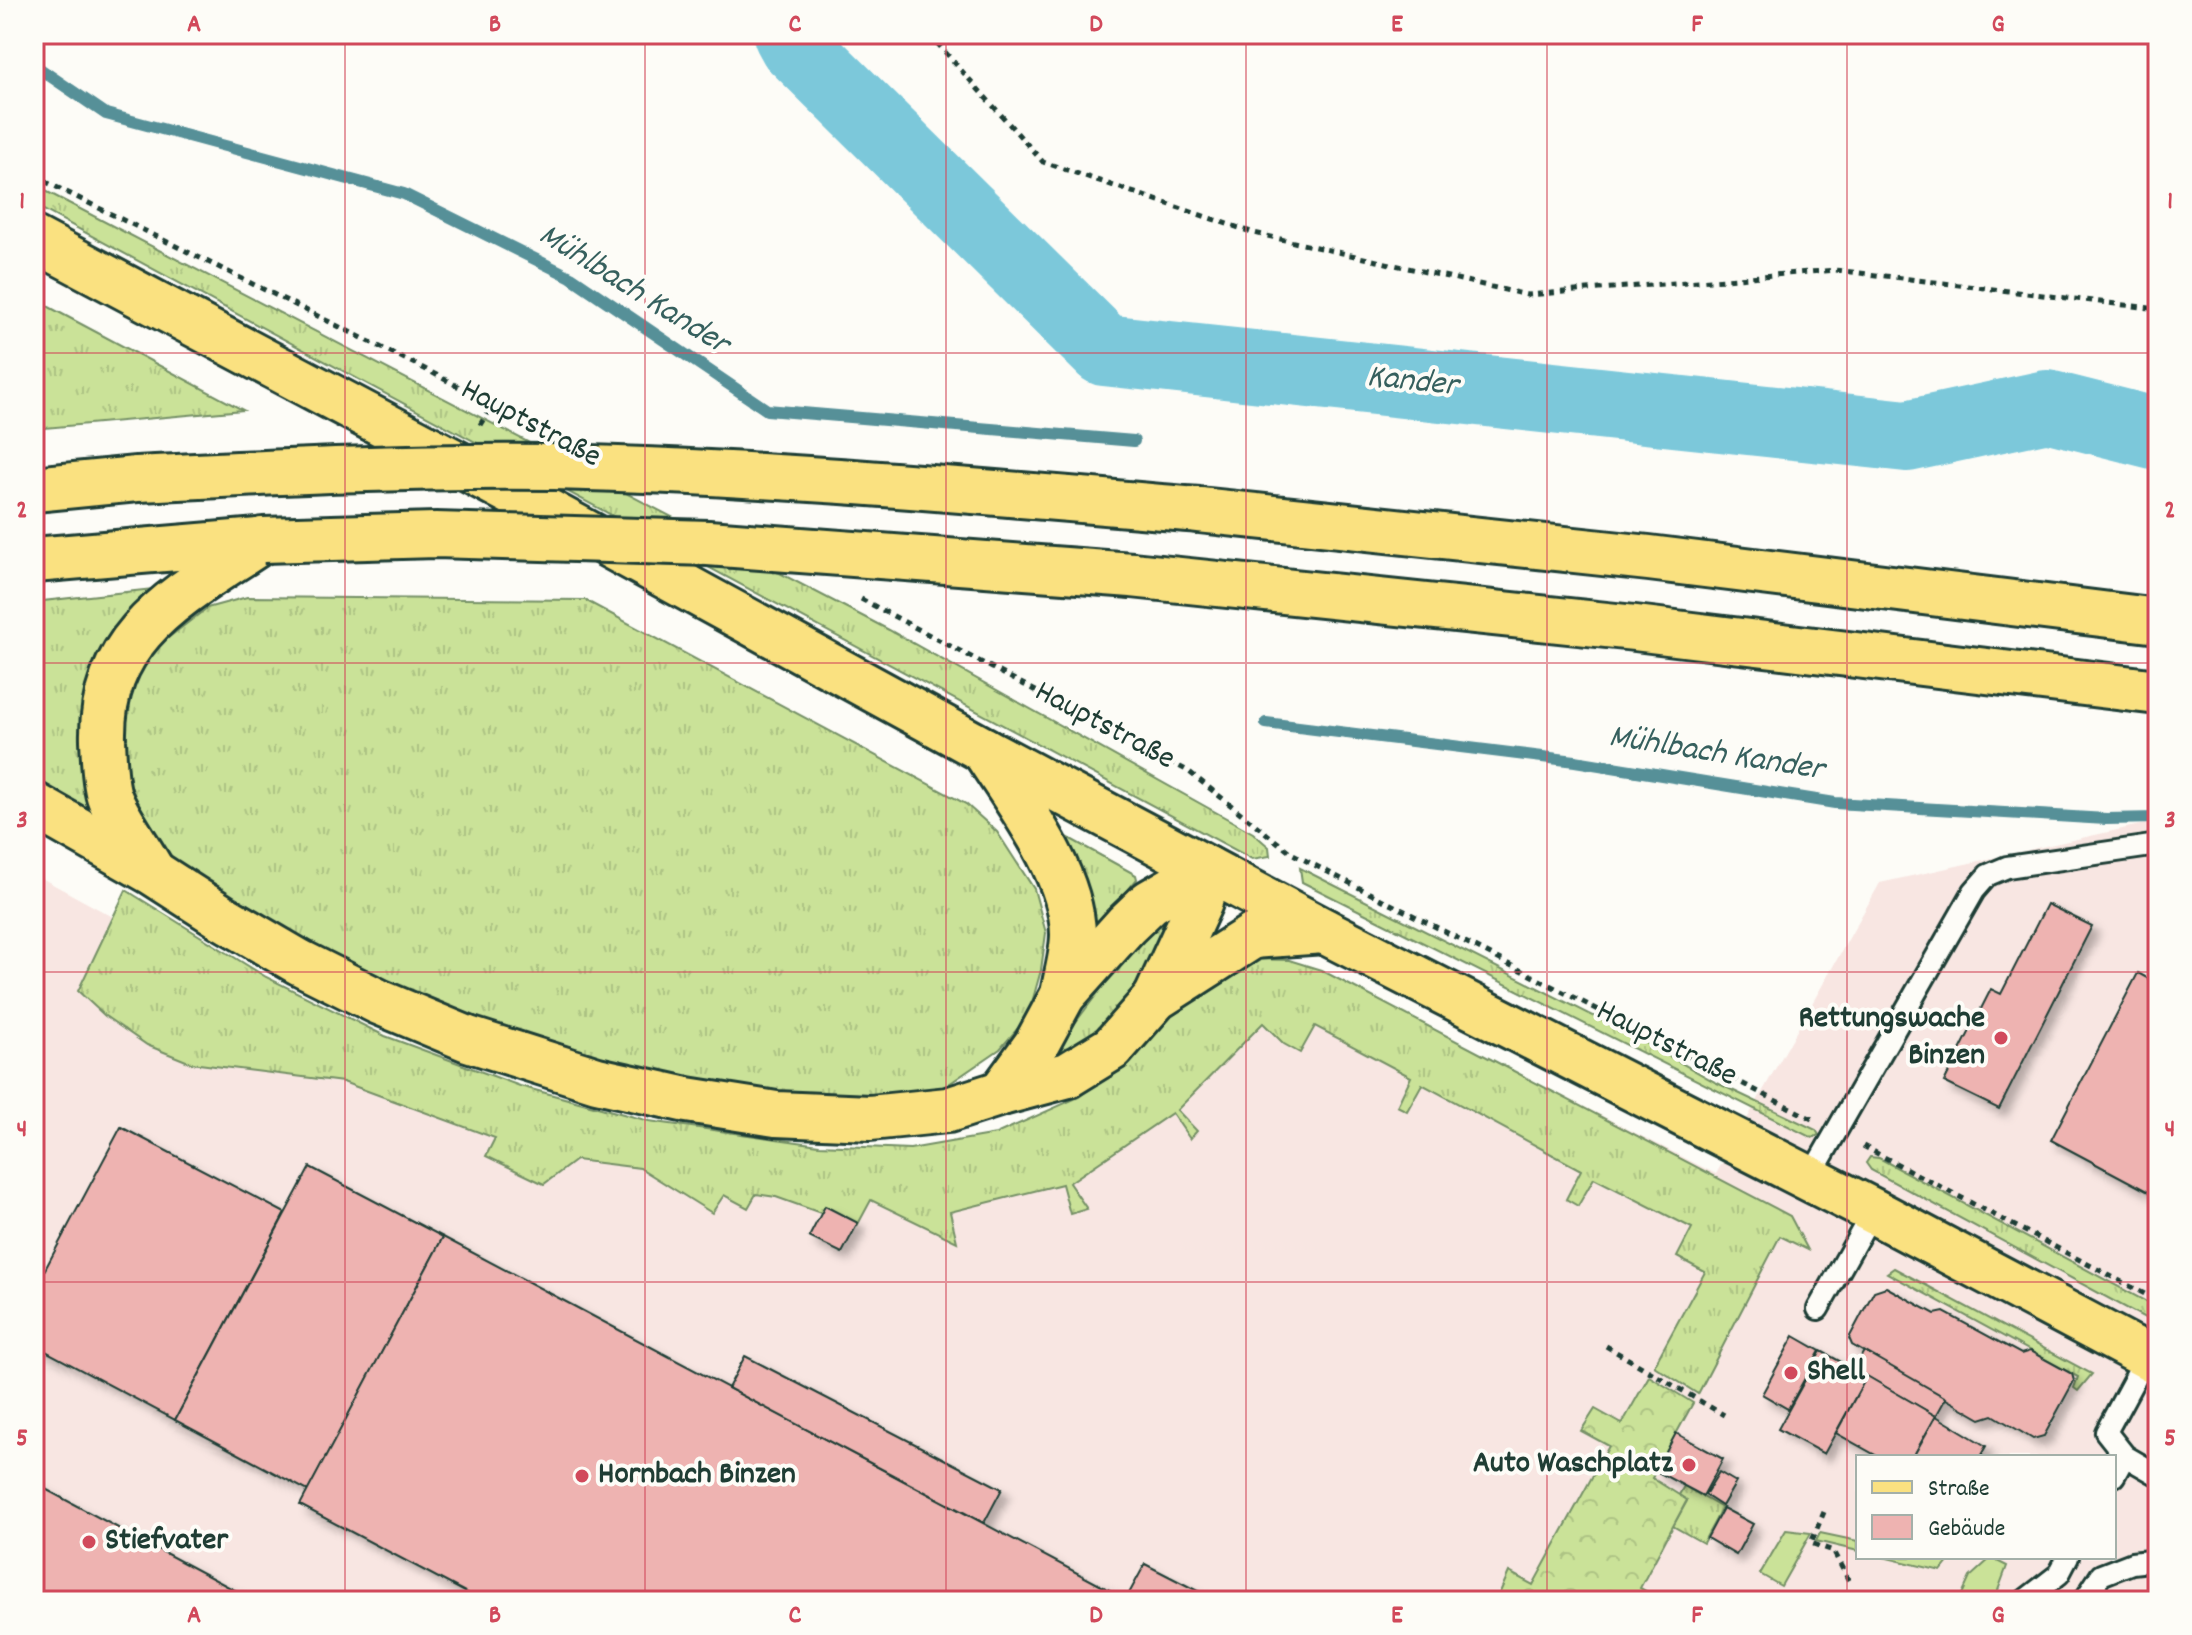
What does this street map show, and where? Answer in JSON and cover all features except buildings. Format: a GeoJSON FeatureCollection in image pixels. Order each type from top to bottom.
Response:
{"type":"FeatureCollection","features":[{"type":"Feature","properties":{"kind":"main road","name":"Hauptstraße"},"geometry":{"type":"LineString","coordinates":[[34,239],[1324,931],[1873,1211],[2153,1359]]}},
{"type":"Feature","properties":{"kind":"main road"},"geometry":{"type":"LineString","coordinates":[[34,489],[137,479],[327,469],[553,467],[778,477],[1199,510],[1634,557],[2158,621]]}},
{"type":"Feature","properties":{"kind":"main road"},"geometry":{"type":"LineString","coordinates":[[34,560],[263,540],[436,535],[708,543],[1132,575],[1635,628],[2158,692]]}},
{"type":"Feature","properties":{"kind":"main road"},"geometry":{"type":"LineString","coordinates":[[152,872],[109,796],[102,722],[107,692],[118,662],[141,629],[177,598],[263,540]]}},
{"type":"Feature","properties":{"kind":"main road"},"geometry":{"type":"LineString","coordinates":[[984,750],[1058,872],[1073,933],[1063,995]]}},
{"type":"Feature","properties":{"kind":"main road"},"geometry":{"type":"LineString","coordinates":[[34,805],[152,872],[299,962],[379,1002],[468,1039],[597,1080],[687,1100],[776,1114],[870,1118],[948,1110],[1068,1075],[1112,1048],[1156,998],[1253,936],[1324,931]]}},
{"type":"Feature","properties":{"kind":"main road"},"geometry":{"type":"LineString","coordinates":[[1001,1093],[1036,1045],[1063,995],[1150,902],[1207,869]]}},
{"type":"Feature","properties":{"kind":"main road"},"geometry":{"type":"LineString","coordinates":[[1156,998],[1200,902],[1207,869]]}},
{"type":"Feature","properties":{"kind":"lane"},"geometry":{"type":"LineString","coordinates":[[1809,1179],[1974,891],[1988,875],[2007,867],[2158,845]]}},
{"type":"Feature","properties":{"kind":"lane"},"geometry":{"type":"LineString","coordinates":[[1818,1309],[1873,1211]]}},
{"type":"Feature","properties":{"kind":"lane"},"geometry":{"type":"LineString","coordinates":[[2153,1359],[2106,1432],[2125,1456],[2158,1475]]}},
{"type":"Feature","properties":{"kind":"lane"},"geometry":{"type":"LineString","coordinates":[[2116,1472],[2125,1456]]}},
{"type":"Feature","properties":{"kind":"lane"},"geometry":{"type":"LineString","coordinates":[[2024,1601],[2059,1574],[2067,1559]]}},
{"type":"Feature","properties":{"kind":"lane"},"geometry":{"type":"LineString","coordinates":[[2084,1601],[2101,1575],[2132,1563],[2158,1560]]}},
{"type":"Feature","properties":{"kind":"path"},"geometry":{"type":"LineString","coordinates":[[929,34],[1043,162],[1254,233],[1527,295],[1835,270],[2158,309]]}},
{"type":"Feature","properties":{"kind":"path","name":"Hauptstraße"},"geometry":{"type":"LineString","coordinates":[[34,176],[429,371],[534,427]]}},
{"type":"Feature","properties":{"kind":"path","name":"Hauptstraße"},"geometry":{"type":"LineString","coordinates":[[854,595],[1188,771],[1291,853],[2158,1301]]}},
{"type":"Feature","properties":{"kind":"path"},"geometry":{"type":"LineString","coordinates":[[1606,1346],[1724,1415]]}},
{"type":"Feature","properties":{"kind":"path"},"geometry":{"type":"LineString","coordinates":[[1824,1512],[1811,1543],[1833,1551],[1849,1581]]}},
{"type":"Feature","properties":{"kind":"shaded area"},"geometry":{"type":"Polygon","coordinates":[[[2158,821],[2158,1601],[34,1601],[34,874],[394,1070],[588,1150],[927,1175],[1144,1102],[1320,972],[1716,1174],[1880,883],[2158,821]]]}},
{"type":"Feature","properties":{"kind":"green space"},"geometry":{"type":"Polygon","coordinates":[[[34,185],[889,630],[1253,833],[1269,847],[1270,856],[1252,859],[34,205],[34,185]]]}},
{"type":"Feature","properties":{"kind":"green space"},"geometry":{"type":"Polygon","coordinates":[[[34,299],[243,410],[34,429],[34,299]]]}},
{"type":"Feature","properties":{"kind":"green space"},"geometry":{"type":"Polygon","coordinates":[[[153,589],[159,594],[94,671],[85,691],[82,716],[85,774],[97,803],[86,817],[34,782],[34,602],[153,589]]]}},
{"type":"Feature","properties":{"kind":"green space"},"geometry":{"type":"Polygon","coordinates":[[[247,597],[585,600],[966,804],[997,832],[1034,889],[1046,933],[1041,970],[1031,1006],[1019,1027],[1000,1049],[943,1088],[913,1097],[862,1100],[719,1087],[549,1047],[346,968],[164,855],[134,804],[118,761],[132,676],[151,651],[207,608],[247,597]]]}},
{"type":"Feature","properties":{"kind":"green space"},"geometry":{"type":"Polygon","coordinates":[[[34,638],[41,649],[38,719],[34,722],[34,638]]]}},
{"type":"Feature","properties":{"kind":"green space"},"geometry":{"type":"Polygon","coordinates":[[[1067,837],[1136,875],[1137,879],[1094,932],[1063,839],[1067,837]]]}},
{"type":"Feature","properties":{"kind":"green space"},"geometry":{"type":"Polygon","coordinates":[[[1300,868],[1637,1038],[1715,1082],[1816,1130],[1819,1135],[1812,1138],[1302,882],[1300,868]]]}},
{"type":"Feature","properties":{"kind":"green space"},"geometry":{"type":"Polygon","coordinates":[[[126,890],[266,977],[385,1036],[520,1086],[649,1121],[819,1145],[910,1149],[996,1134],[1079,1097],[1134,1053],[1188,991],[1254,959],[1289,960],[1321,970],[1790,1216],[1808,1250],[1780,1236],[1698,1394],[1654,1366],[1705,1272],[1677,1257],[1692,1228],[1594,1178],[1578,1206],[1566,1199],[1581,1170],[1422,1084],[1407,1111],[1397,1106],[1411,1077],[1315,1026],[1300,1053],[1284,1044],[1263,1023],[1177,1110],[1197,1131],[1190,1139],[1172,1113],[1069,1183],[1087,1209],[1070,1214],[1062,1184],[950,1212],[957,1242],[871,1200],[857,1226],[776,1197],[756,1194],[748,1208],[724,1195],[712,1213],[640,1168],[576,1160],[544,1184],[486,1156],[495,1138],[343,1082],[191,1063],[147,1045],[105,1016],[78,991],[126,890]]]}},
{"type":"Feature","properties":{"kind":"green space"},"geometry":{"type":"Polygon","coordinates":[[[1168,916],[1162,941],[1122,1004],[1056,1067],[1047,1060],[1138,934],[1168,916]]]}},
{"type":"Feature","properties":{"kind":"green space"},"geometry":{"type":"Polygon","coordinates":[[[1870,1157],[1879,1158],[2158,1308],[2158,1325],[1871,1170],[1866,1163],[1870,1157]]]}},
{"type":"Feature","properties":{"kind":"green space"},"geometry":{"type":"Polygon","coordinates":[[[1894,1268],[2092,1374],[2078,1391],[2074,1388],[2078,1377],[1887,1273],[1894,1268]]]}},
{"type":"Feature","properties":{"kind":"green space"},"geometry":{"type":"Polygon","coordinates":[[[1649,1376],[1693,1403],[1652,1478],[1687,1500],[1640,1588],[1664,1601],[1496,1601],[1509,1572],[1533,1585],[1609,1446],[1581,1431],[1595,1409],[1622,1424],[1649,1376]]]}},
{"type":"Feature","properties":{"kind":"green space"},"geometry":{"type":"Polygon","coordinates":[[[1684,1486],[1722,1508],[1703,1543],[1673,1526],[1687,1501],[1679,1495],[1684,1486]]]}},
{"type":"Feature","properties":{"kind":"green space"},"geometry":{"type":"Polygon","coordinates":[[[1786,1530],[1811,1533],[1781,1586],[1760,1574],[1786,1530]]]}},
{"type":"Feature","properties":{"kind":"green space"},"geometry":{"type":"Polygon","coordinates":[[[1820,1533],[1856,1541],[1856,1551],[1816,1541],[1820,1533]]]}},
{"type":"Feature","properties":{"kind":"green space"},"geometry":{"type":"Polygon","coordinates":[[[1891,1559],[1950,1559],[1941,1571],[1891,1559]]]}},
{"type":"Feature","properties":{"kind":"green space"},"geometry":{"type":"Polygon","coordinates":[[[1990,1559],[2007,1566],[1994,1601],[1959,1601],[1970,1577],[1990,1559]]]}},
{"type":"Feature","properties":{"kind":"waterway","name":"Kander"},"geometry":{"type":"LineString","coordinates":[[789,34],[795,45],[1104,350],[1907,436],[2047,406],[2158,434]]}},
{"type":"Feature","properties":{"kind":"waterway","name":"Mühlbach Kander"},"geometry":{"type":"LineString","coordinates":[[34,65],[106,114],[404,194],[571,277],[767,410],[1134,441]]}},
{"type":"Feature","properties":{"kind":"waterway","name":"Mühlbach Kander"},"geometry":{"type":"LineString","coordinates":[[1266,723],[1575,761],[1835,803],[2106,819],[2158,818]]}},
{"type":"Feature","properties":{"kind":"place","name":"Rettungswache Binzen"},"geometry":{"type":"Point","coordinates":[2001,1038]}},
{"type":"Feature","properties":{"kind":"place","name":"Shell"},"geometry":{"type":"Point","coordinates":[1791,1373]}},
{"type":"Feature","properties":{"kind":"place","name":"Auto Waschplatz"},"geometry":{"type":"Point","coordinates":[1689,1465]}},
{"type":"Feature","properties":{"kind":"place","name":"Hornbach Binzen"},"geometry":{"type":"Point","coordinates":[582,1476]}},
{"type":"Feature","properties":{"kind":"place","name":"Stiefvater"},"geometry":{"type":"Point","coordinates":[89,1542]}}]}
